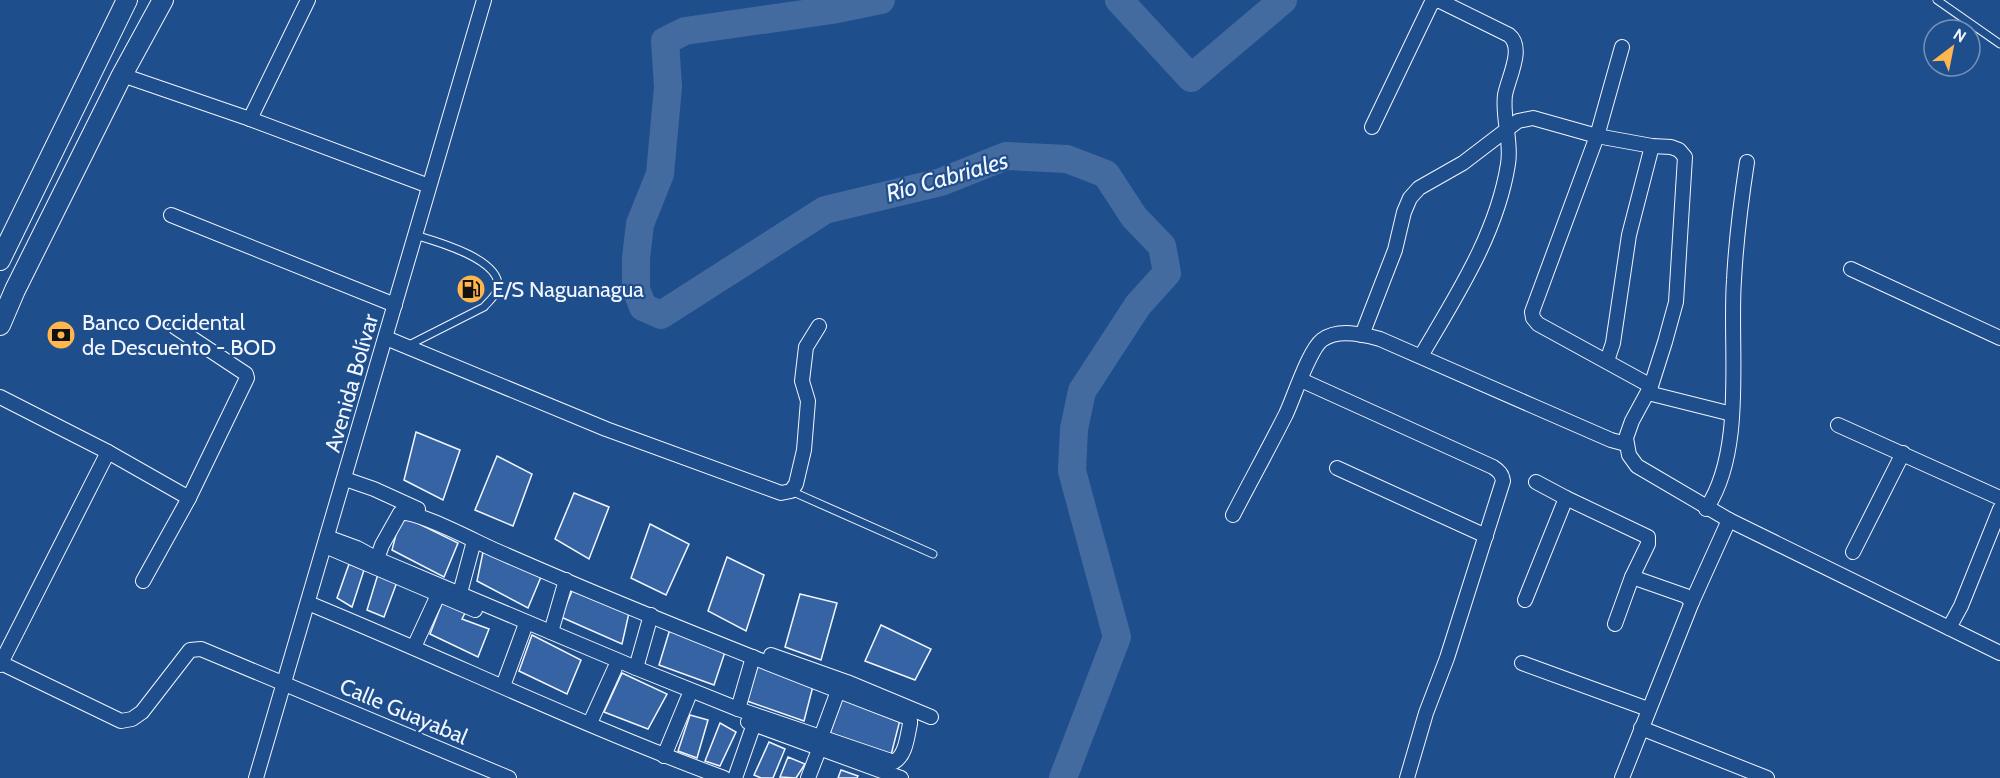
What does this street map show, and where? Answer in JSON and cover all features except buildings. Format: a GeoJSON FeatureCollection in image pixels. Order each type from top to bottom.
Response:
{"type":"FeatureCollection","features":[{"type":"Feature","properties":{"kind":"main road"},"geometry":{"type":"LineString","coordinates":[[0,260],[127,0]]}},
{"type":"Feature","properties":{"kind":"main road"},"geometry":{"type":"LineString","coordinates":[[0,325],[15,290],[122,75],[162,0]]}},
{"type":"Feature","properties":{"kind":"street"},"geometry":{"type":"LineString","coordinates":[[250,119],[308,0]]}},
{"type":"Feature","properties":{"kind":"street","name":"Avenida Bolívar"},"geometry":{"type":"LineString","coordinates":[[256,778],[484,0]]}},
{"type":"Feature","properties":{"kind":"street"},"geometry":{"type":"LineString","coordinates":[[1372,127],[1431,4],[1437,0],[1509,35],[1515,41],[1517,48],[1505,96],[1508,167],[1490,228],[1473,267],[1421,356]]}},
{"type":"Feature","properties":{"kind":"street"},"geometry":{"type":"LineString","coordinates":[[1622,47],[1598,136],[1532,306],[1533,318],[1538,324],[1607,361],[1650,389],[1732,414]]}},
{"type":"Feature","properties":{"kind":"street"},"geometry":{"type":"LineString","coordinates":[[122,75],[250,119],[429,186]]}},
{"type":"Feature","properties":{"kind":"street"},"geometry":{"type":"LineString","coordinates":[[1362,335],[1395,250],[1404,212],[1410,198],[1424,184],[1463,163],[1522,119],[1533,118],[1598,136],[1679,150],[1685,157],[1685,165],[1676,302],[1650,389],[1632,421],[1626,444],[1629,455],[1637,466],[1706,509],[2000,653]]}},
{"type":"Feature","properties":{"kind":"street"},"geometry":{"type":"LineString","coordinates":[[1607,361],[1613,343],[1629,235],[1652,146]]}},
{"type":"Feature","properties":{"kind":"street"},"geometry":{"type":"LineString","coordinates":[[1706,509],[1721,483],[1732,414],[1734,282],[1747,162]]}},
{"type":"Feature","properties":{"kind":"street"},"geometry":{"type":"LineString","coordinates":[[171,215],[395,305]]}},
{"type":"Feature","properties":{"kind":"street"},"geometry":{"type":"LineString","coordinates":[[1851,269],[2000,338]]}},
{"type":"Feature","properties":{"kind":"street"},"geometry":{"type":"LineString","coordinates":[[386,338],[606,429],[781,494],[791,491],[796,484],[804,450],[808,400],[802,381],[806,347],[819,326]]}},
{"type":"Feature","properties":{"kind":"street"},"geometry":{"type":"LineString","coordinates":[[143,581],[189,498],[247,377],[246,374],[175,327]]}},
{"type":"Feature","properties":{"kind":"street"},"geometry":{"type":"LineString","coordinates":[[1233,516],[1316,347],[1324,339],[1336,334],[1362,335],[1380,339],[1543,411],[1626,444]]}},
{"type":"Feature","properties":{"kind":"street"},"geometry":{"type":"LineString","coordinates":[[1301,380],[1498,470],[1503,481],[1447,658],[1426,712],[1407,778]]}},
{"type":"Feature","properties":{"kind":"street"},"geometry":{"type":"LineString","coordinates":[[0,397],[108,452],[189,498]]}},
{"type":"Feature","properties":{"kind":"street"},"geometry":{"type":"LineString","coordinates":[[1838,425],[2000,498]]}},
{"type":"Feature","properties":{"kind":"street"},"geometry":{"type":"LineString","coordinates":[[0,664],[108,452]]}},
{"type":"Feature","properties":{"kind":"street"},"geometry":{"type":"LineString","coordinates":[[1853,552],[1903,453]]}},
{"type":"Feature","properties":{"kind":"street"},"geometry":{"type":"LineString","coordinates":[[1336,468],[1486,536]]}},
{"type":"Feature","properties":{"kind":"street"},"geometry":{"type":"LineString","coordinates":[[345,478],[680,622],[847,682],[931,717]]}},
{"type":"Feature","properties":{"kind":"street"},"geometry":{"type":"LineString","coordinates":[[1536,482],[1648,537],[1648,543],[1632,577],[1615,624]]}},
{"type":"Feature","properties":{"kind":"street"},"geometry":{"type":"LineString","coordinates":[[1525,600],[1566,498]]}},
{"type":"Feature","properties":{"kind":"street"},"geometry":{"type":"LineString","coordinates":[[1949,628],[1961,606],[2000,509]]}},
{"type":"Feature","properties":{"kind":"street"},"geometry":{"type":"LineString","coordinates":[[326,542],[438,595],[549,638],[615,668],[754,724],[894,762],[903,752],[910,720],[906,717],[566,580],[431,521],[402,512],[382,545],[377,559]]}},
{"type":"Feature","properties":{"kind":"street"},"geometry":{"type":"LineString","coordinates":[[1622,778],[1692,602],[1729,520]]}},
{"type":"Feature","properties":{"kind":"street"},"geometry":{"type":"LineString","coordinates":[[460,593],[474,541]]}},
{"type":"Feature","properties":{"kind":"street"},"geometry":{"type":"LineString","coordinates":[[326,542],[357,548],[377,559],[636,668],[821,742],[886,775],[901,778]]}},
{"type":"Feature","properties":{"kind":"street"},"geometry":{"type":"LineString","coordinates":[[1632,577],[1686,596],[1692,602]]}},
{"type":"Feature","properties":{"kind":"street"},"geometry":{"type":"LineString","coordinates":[[551,632],[566,580]]}},
{"type":"Feature","properties":{"kind":"street"},"geometry":{"type":"LineString","coordinates":[[414,647],[438,595]]}},
{"type":"Feature","properties":{"kind":"street"},"geometry":{"type":"LineString","coordinates":[[308,603],[664,756],[724,778]]}},
{"type":"Feature","properties":{"kind":"street"},"geometry":{"type":"LineString","coordinates":[[636,668],[651,615]]}},
{"type":"Feature","properties":{"kind":"street"},"geometry":{"type":"LineString","coordinates":[[503,686],[524,629]]}},
{"type":"Feature","properties":{"kind":"street","name":"Calle Guayabal"},"geometry":{"type":"LineString","coordinates":[[0,664],[121,721],[132,719],[142,712],[190,650],[201,650],[509,778]]}},
{"type":"Feature","properties":{"kind":"street"},"geometry":{"type":"LineString","coordinates":[[738,709],[753,657]]}},
{"type":"Feature","properties":{"kind":"street"},"geometry":{"type":"LineString","coordinates":[[1522,663],[1648,709]]}},
{"type":"Feature","properties":{"kind":"street"},"geometry":{"type":"LineString","coordinates":[[590,723],[615,668]]}},
{"type":"Feature","properties":{"kind":"street"},"geometry":{"type":"LineString","coordinates":[[808,778],[838,691]]}},
{"type":"Feature","properties":{"kind":"street"},"geometry":{"type":"LineString","coordinates":[[664,756],[688,698]]}},
{"type":"Feature","properties":{"kind":"street"},"geometry":{"type":"LineString","coordinates":[[735,778],[754,724]]}},
{"type":"Feature","properties":{"kind":"street"},"geometry":{"type":"LineString","coordinates":[[1641,728],[1767,778]]}},
{"type":"Feature","properties":{"kind":"lane"},"geometry":{"type":"LineString","coordinates":[[1937,0],[2000,44]]}},
{"type":"Feature","properties":{"kind":"lane"},"geometry":{"type":"LineString","coordinates":[[406,346],[484,307],[494,297],[498,288],[497,279],[490,269],[476,258],[451,246],[415,235]]}},
{"type":"Feature","properties":{"kind":"lane"},"geometry":{"type":"LineString","coordinates":[[791,491],[933,554]]}},
{"type":"Feature","properties":{"kind":"waterway","name":"Río Cabriales"},"geometry":{"type":"LineString","coordinates":[[881,0],[832,10],[685,31],[665,41],[668,87],[660,174],[640,224],[636,258],[636,289],[643,307],[661,315],[825,210],[941,182],[1006,156],[1067,159],[1106,174],[1134,217],[1162,246],[1167,273],[1138,305],[1082,391],[1074,429],[1072,471],[1117,637],[1063,778]]}},
{"type":"Feature","properties":{"kind":"waterway","name":"Río Cabriales"},"geometry":{"type":"LineString","coordinates":[[1119,0],[1191,78],[1283,0]]}},
{"type":"Feature","properties":{"kind":"place","name":"E/S Naguanagua"},"geometry":{"type":"Point","coordinates":[471,289]}},
{"type":"Feature","properties":{"kind":"place","name":"Banco Occidental de Descuento - BOD"},"geometry":{"type":"Point","coordinates":[61,335]}}]}
